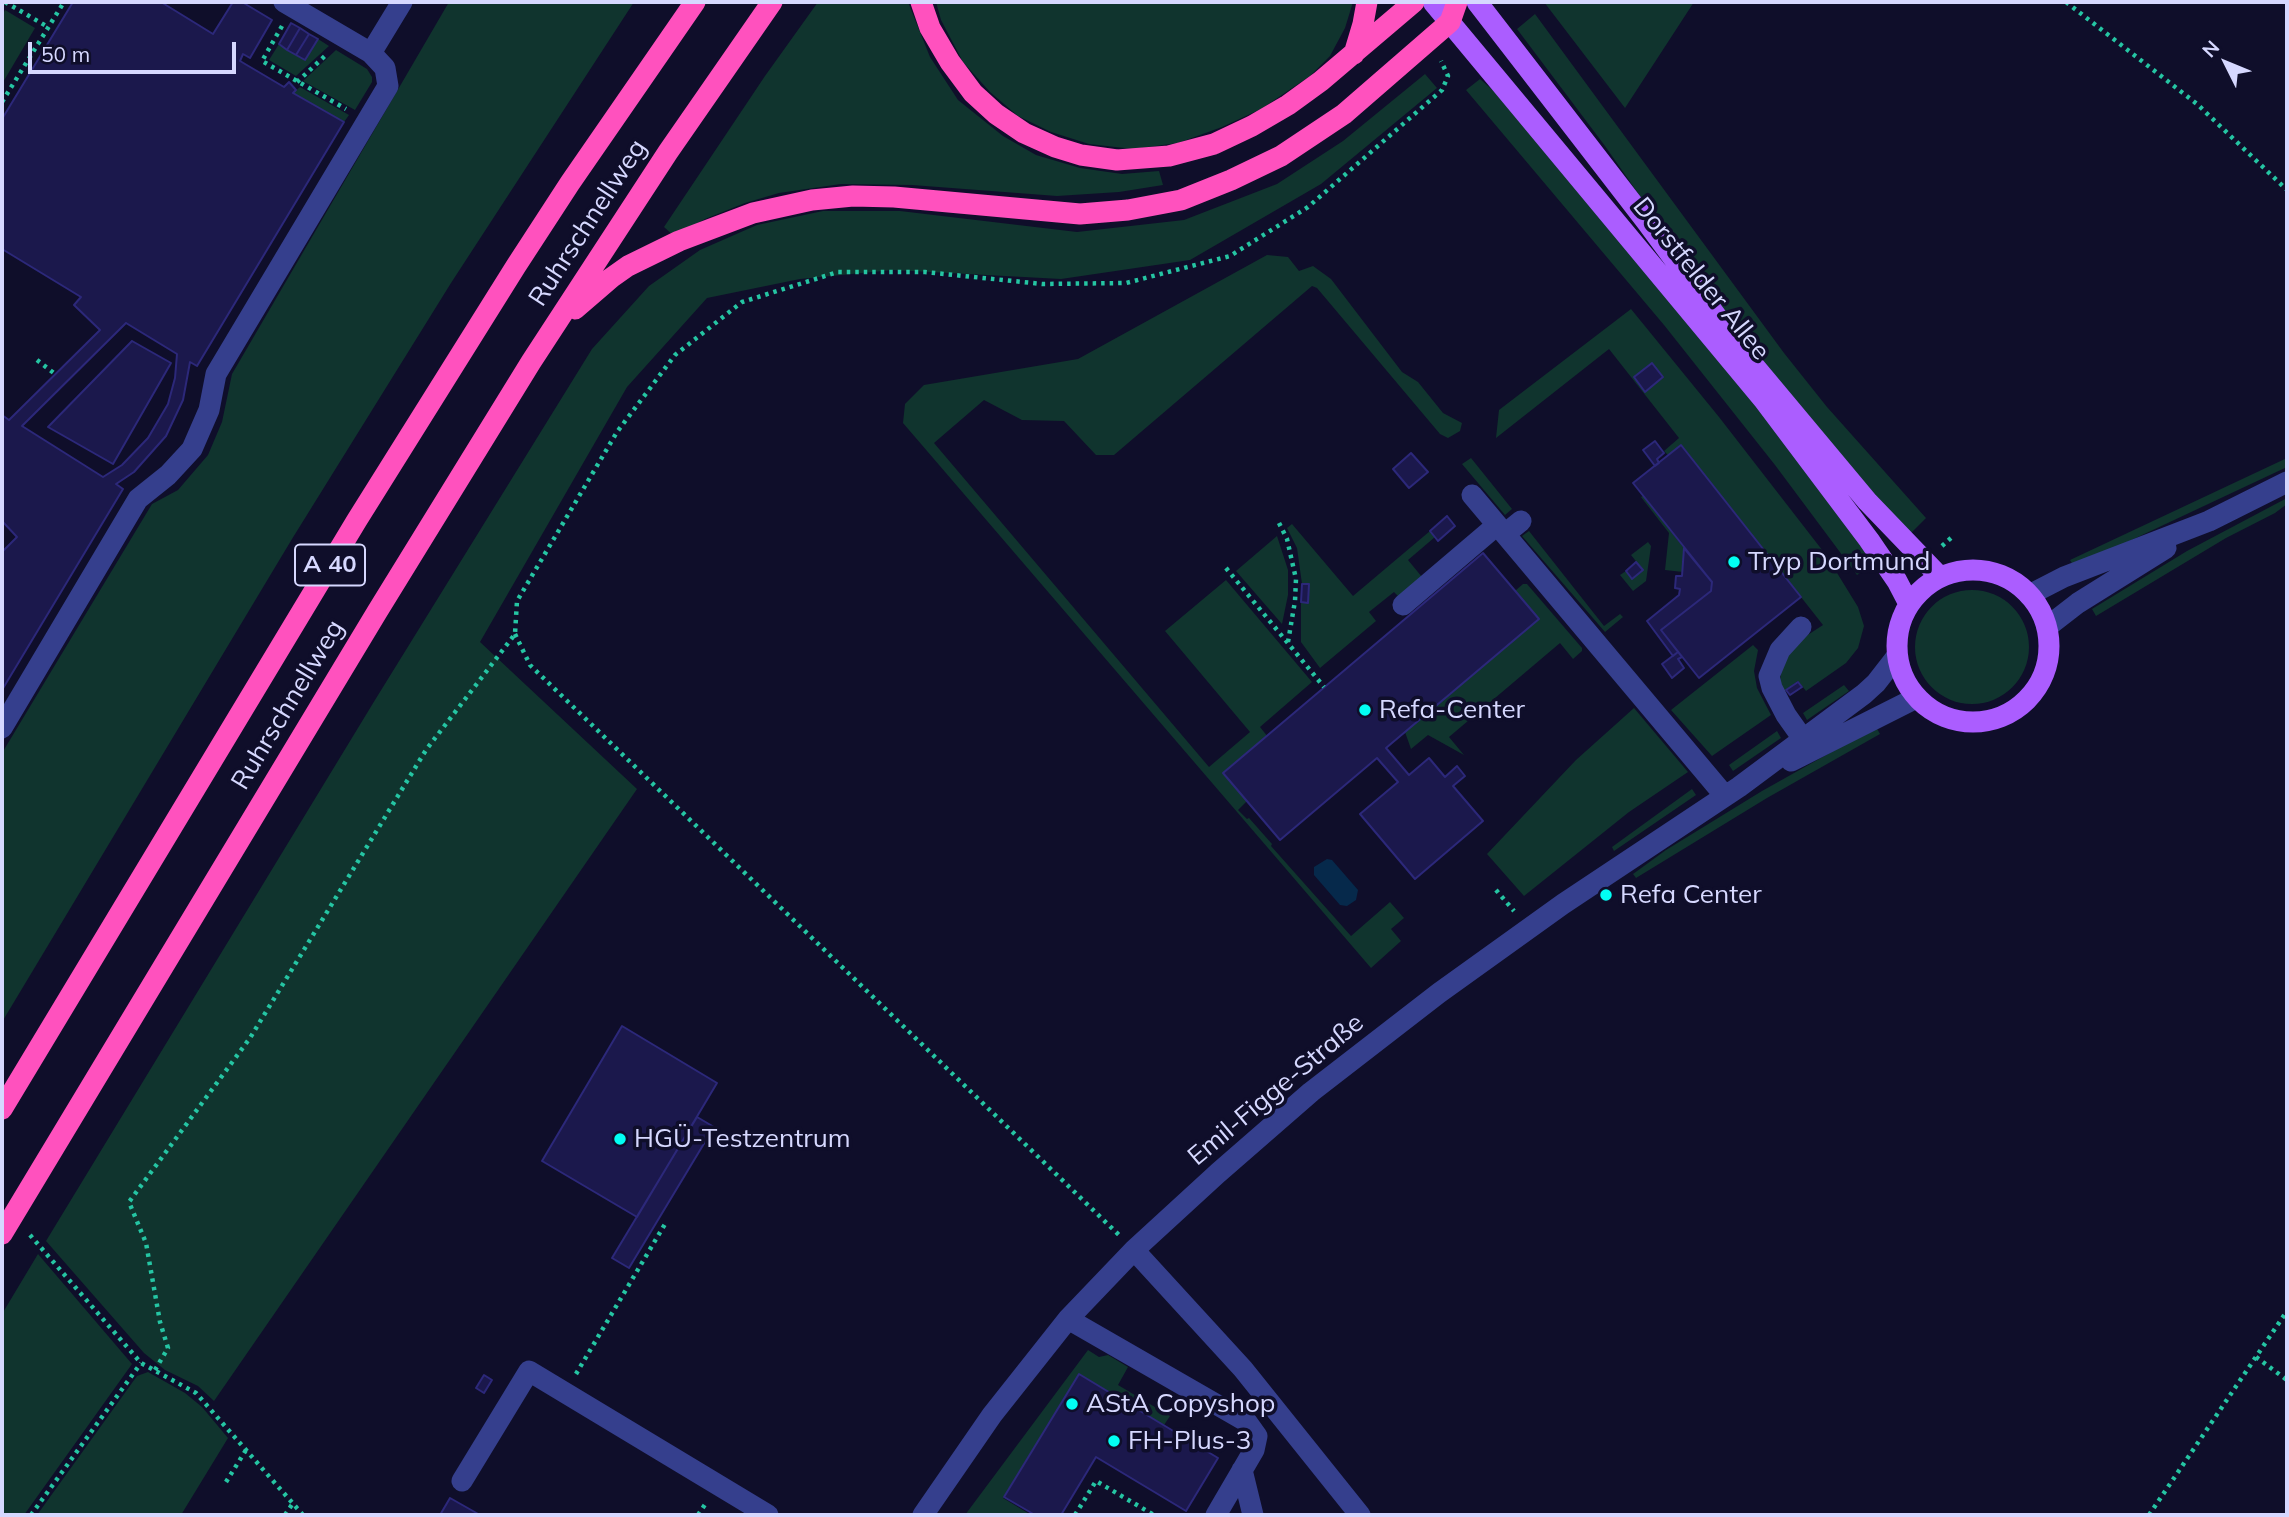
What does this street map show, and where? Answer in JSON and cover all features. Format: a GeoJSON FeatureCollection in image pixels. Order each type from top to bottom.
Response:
{"type":"FeatureCollection","features":[{"type":"Feature","properties":{"kind":"highway","name":"Ruhrschnellweg"},"geometry":{"type":"LineString","coordinates":[[2,1109],[429,404],[569,183],[695,2]]}},
{"type":"Feature","properties":{"kind":"highway","name":"Ruhrschnellweg"},"geometry":{"type":"LineString","coordinates":[[2,1234],[531,362],[668,152],[772,2]]}},
{"type":"Feature","properties":{"kind":"highway"},"geometry":{"type":"LineString","coordinates":[[921,2],[930,28],[950,62],[973,93],[996,114],[1024,133],[1055,147],[1081,155],[1117,160],[1169,156],[1214,144],[1288,105],[1354,54],[1414,2]]}},
{"type":"Feature","properties":{"kind":"highway"},"geometry":{"type":"LineString","coordinates":[[1354,54],[1367,2]]}},
{"type":"Feature","properties":{"kind":"highway"},"geometry":{"type":"LineString","coordinates":[[531,362],[573,310],[628,266],[721,223],[781,206],[853,196],[894,197],[1080,214],[1128,210],[1181,200],[1281,156],[1344,114],[1450,22],[1457,2]]}},
{"type":"Feature","properties":{"kind":"main road","name":"Dorstfelder Allee"},"geometry":{"type":"LineString","coordinates":[[1433,2],[1771,409],[1870,540],[1898,581],[1909,604]]}},
{"type":"Feature","properties":{"kind":"main road","name":"Dorstfelder Allee"},"geometry":{"type":"LineString","coordinates":[[1477,2],[1646,221],[1745,355],[1867,501],[1941,577]]}},
{"type":"Feature","properties":{"kind":"main road"},"geometry":{"type":"LineString","coordinates":[[1970,570],[1987,571],[2017,584],[2029,595],[2041,612],[2047,627],[2049,645],[2047,664],[2037,687],[2020,707],[1999,718],[1972,723],[1958,721],[1929,709],[1916,698],[1905,681],[1897,656],[1898,631],[1909,604],[1924,588],[1941,577],[1970,570]]}},
{"type":"Feature","properties":{"kind":"street"},"geometry":{"type":"LineString","coordinates":[[371,53],[402,2]]}},
{"type":"Feature","properties":{"kind":"street"},"geometry":{"type":"LineString","coordinates":[[2,728],[138,499],[168,475],[192,449],[209,410],[216,374],[387,86],[385,68],[371,53],[289,4]]}},
{"type":"Feature","properties":{"kind":"street"},"geometry":{"type":"LineString","coordinates":[[2047,627],[2078,603],[2210,521],[2287,482]]}},
{"type":"Feature","properties":{"kind":"street"},"geometry":{"type":"LineString","coordinates":[[1472,495],[1508,527],[1732,791]]}},
{"type":"Feature","properties":{"kind":"street"},"geometry":{"type":"LineString","coordinates":[[2029,595],[2064,577],[2210,521]]}},
{"type":"Feature","properties":{"kind":"street"},"geometry":{"type":"LineString","coordinates":[[1403,605],[1508,527]]}},
{"type":"Feature","properties":{"kind":"street"},"geometry":{"type":"LineString","coordinates":[[1801,627],[1780,650],[1769,676],[1786,715],[1803,739]]}},
{"type":"Feature","properties":{"kind":"street","name":"Emil-Figge-Straße"},"geometry":{"type":"LineString","coordinates":[[923,1515],[992,1415],[1068,1319],[1134,1250],[1218,1173],[1311,1092],[1429,1000],[1554,910],[1732,791],[1864,694],[1897,656]]}},
{"type":"Feature","properties":{"kind":"street","name":"Emil-Figge-Straße"},"geometry":{"type":"LineString","coordinates":[[1732,791],[1916,698]]}},
{"type":"Feature","properties":{"kind":"street"},"geometry":{"type":"LineString","coordinates":[[1134,1250],[1243,1369],[1360,1515]]}},
{"type":"Feature","properties":{"kind":"street"},"geometry":{"type":"LineString","coordinates":[[1068,1319],[1247,1422],[1257,1436],[1254,1450],[1216,1515]]}},
{"type":"Feature","properties":{"kind":"street"},"geometry":{"type":"LineString","coordinates":[[462,1481],[529,1371],[768,1515]]}},
{"type":"Feature","properties":{"kind":"street"},"geometry":{"type":"LineString","coordinates":[[1242,1470],[1253,1515]]}},
{"type":"Feature","properties":{"kind":"path"},"geometry":{"type":"LineString","coordinates":[[5,2],[48,27]]}},
{"type":"Feature","properties":{"kind":"path"},"geometry":{"type":"LineString","coordinates":[[2,102],[64,2]]}},
{"type":"Feature","properties":{"kind":"path"},"geometry":{"type":"LineString","coordinates":[[2066,2],[2197,104],[2287,190]]}},
{"type":"Feature","properties":{"kind":"path"},"geometry":{"type":"LineString","coordinates":[[289,4],[262,61],[356,115]]}},
{"type":"Feature","properties":{"kind":"path"},"geometry":{"type":"LineString","coordinates":[[297,82],[345,37]]}},
{"type":"Feature","properties":{"kind":"path"},"geometry":{"type":"LineString","coordinates":[[1134,1250],[530,665],[515,634],[516,601],[617,432],[675,355],[741,302],[838,272],[925,272],[1042,284],[1126,283],[1230,256],[1308,207],[1442,90],[1448,76],[1442,62]]}},
{"type":"Feature","properties":{"kind":"path"},"geometry":{"type":"LineString","coordinates":[[11,87],[18,91]]}},
{"type":"Feature","properties":{"kind":"path"},"geometry":{"type":"LineString","coordinates":[[37,360],[55,374]]}},
{"type":"Feature","properties":{"kind":"path"},"geometry":{"type":"LineString","coordinates":[[1279,523],[1287,539],[1296,579],[1296,601],[1288,642]]}},
{"type":"Feature","properties":{"kind":"path"},"geometry":{"type":"LineString","coordinates":[[1226,568],[1324,687]]}},
{"type":"Feature","properties":{"kind":"path"},"geometry":{"type":"LineString","coordinates":[[155,1370],[168,1348],[160,1322],[146,1243],[129,1202],[250,1038],[426,750],[515,634]]}},
{"type":"Feature","properties":{"kind":"path"},"geometry":{"type":"LineString","coordinates":[[564,1392],[665,1224]]}},
{"type":"Feature","properties":{"kind":"path"},"geometry":{"type":"LineString","coordinates":[[29,1234],[141,1363],[196,1393],[303,1515]]}},
{"type":"Feature","properties":{"kind":"path"},"geometry":{"type":"LineString","coordinates":[[2149,1515],[2287,1311]]}},
{"type":"Feature","properties":{"kind":"path"},"geometry":{"type":"LineString","coordinates":[[2256,1357],[2287,1380]]}},
{"type":"Feature","properties":{"kind":"path"},"geometry":{"type":"LineString","coordinates":[[31,1515],[141,1363]]}},
{"type":"Feature","properties":{"kind":"path"},"geometry":{"type":"LineString","coordinates":[[226,1482],[246,1450]]}},
{"type":"Feature","properties":{"kind":"path"},"geometry":{"type":"LineString","coordinates":[[1075,1515],[1096,1481],[1154,1515]]}},
{"type":"Feature","properties":{"kind":"path"},"geometry":{"type":"LineString","coordinates":[[285,1515],[293,1503]]}},
{"type":"Feature","properties":{"kind":"green space"},"geometry":{"type":"Polygon","coordinates":[[[449,2],[634,2],[451,283],[292,539],[2,1022],[2,753],[152,504],[178,490],[208,455],[222,422],[232,374],[449,2]]]}},
{"type":"Feature","properties":{"kind":"green space"},"geometry":{"type":"Polygon","coordinates":[[[818,2],[908,2],[930,57],[958,100],[1003,136],[1036,155],[1080,168],[1122,174],[1159,171],[1163,185],[1119,192],[1057,196],[912,185],[841,184],[779,193],[745,203],[705,219],[674,236],[664,227],[818,2]]]}},
{"type":"Feature","properties":{"kind":"green space"},"geometry":{"type":"Polygon","coordinates":[[[936,2],[1353,2],[1345,28],[1330,56],[1310,76],[1261,109],[1178,143],[1133,149],[1089,144],[1051,132],[1018,116],[990,92],[963,62],[941,20],[936,2]]]}},
{"type":"Feature","properties":{"kind":"green space"},"geometry":{"type":"Polygon","coordinates":[[[1544,2],[1694,2],[1625,108],[1544,2]]]}},
{"type":"Feature","properties":{"kind":"green space"},"geometry":{"type":"Polygon","coordinates":[[[5,10],[35,28],[2,84],[2,16],[5,10]]]}},
{"type":"Feature","properties":{"kind":"green space"},"geometry":{"type":"Polygon","coordinates":[[[1535,14],[1784,353],[1827,407],[1926,518],[1910,534],[1825,438],[1747,340],[1682,256],[1605,146],[1517,29],[1535,14]]]}},
{"type":"Feature","properties":{"kind":"green space"},"geometry":{"type":"Polygon","coordinates":[[[318,39],[329,46],[296,76],[269,60],[279,44],[305,60],[318,39]]]}},
{"type":"Feature","properties":{"kind":"green space"},"geometry":{"type":"Polygon","coordinates":[[[336,50],[367,69],[372,77],[372,82],[355,110],[303,81],[336,50]]]}},
{"type":"Feature","properties":{"kind":"green space"},"geometry":{"type":"Polygon","coordinates":[[[1425,74],[1437,88],[1321,184],[1190,260],[1061,279],[893,270],[800,279],[707,298],[627,387],[480,642],[637,789],[214,1401],[198,1386],[165,1370],[144,1353],[46,1241],[592,349],[649,286],[700,250],[757,225],[823,211],[900,211],[1077,232],[1184,220],[1277,184],[1343,141],[1425,74]]]}},
{"type":"Feature","properties":{"kind":"green space"},"geometry":{"type":"Polygon","coordinates":[[[1480,79],[1504,100],[1703,337],[1876,562],[1857,575],[1775,465],[1664,325],[1466,90],[1480,79]]]}},
{"type":"Feature","properties":{"kind":"green space"},"geometry":{"type":"Polygon","coordinates":[[[300,87],[349,115],[344,122],[293,93],[300,87]]]}},
{"type":"Feature","properties":{"kind":"green space"},"geometry":{"type":"Polygon","coordinates":[[[1267,255],[1288,257],[1299,271],[1313,266],[1331,279],[1402,372],[1418,382],[1443,413],[1462,423],[1460,431],[1448,438],[1440,434],[1317,288],[1312,286],[1114,455],[1096,455],[1064,421],[1022,420],[984,400],[934,443],[1209,767],[1250,732],[1165,631],[1226,580],[1312,682],[1260,727],[1268,737],[1247,801],[1238,810],[1249,818],[1351,936],[1390,902],[1404,918],[1391,929],[1401,941],[1371,968],[903,423],[905,404],[924,385],[1078,359],[1267,255]]]}},
{"type":"Feature","properties":{"kind":"green space"},"geometry":{"type":"Polygon","coordinates":[[[1631,309],[1826,555],[1858,607],[1864,626],[1858,648],[1846,663],[1806,691],[1798,681],[1784,691],[1780,682],[1781,671],[1785,657],[1797,642],[1823,625],[1682,446],[1669,456],[1664,451],[1679,438],[1609,349],[1496,438],[1499,410],[1631,309]]]}},
{"type":"Feature","properties":{"kind":"green space"},"geometry":{"type":"Polygon","coordinates":[[[1471,458],[1512,509],[1505,515],[1462,464],[1471,458]]]}},
{"type":"Feature","properties":{"kind":"green space"},"geometry":{"type":"Polygon","coordinates":[[[2287,458],[2287,467],[2074,567],[2070,560],[2287,458]]]}},
{"type":"Feature","properties":{"kind":"green space"},"geometry":{"type":"Polygon","coordinates":[[[1643,496],[1684,548],[1683,572],[1665,570],[1669,533],[1641,497],[1643,496]]]}},
{"type":"Feature","properties":{"kind":"green space"},"geometry":{"type":"Polygon","coordinates":[[[2287,498],[2287,504],[2275,513],[2226,538],[2096,616],[2092,609],[2187,551],[2287,498]]]}},
{"type":"Feature","properties":{"kind":"green space"},"geometry":{"type":"Polygon","coordinates":[[[1292,524],[1353,596],[1430,531],[1435,537],[1408,560],[1422,577],[1399,597],[1394,592],[1369,612],[1376,621],[1320,668],[1301,642],[1301,602],[1308,602],[1309,585],[1302,584],[1297,548],[1287,528],[1292,524]]]}},
{"type":"Feature","properties":{"kind":"green space"},"geometry":{"type":"Polygon","coordinates":[[[1529,531],[1604,626],[1620,614],[1623,617],[1605,632],[1522,536],[1529,531]]]}},
{"type":"Feature","properties":{"kind":"green space"},"geometry":{"type":"Polygon","coordinates":[[[1277,536],[1288,570],[1288,595],[1282,624],[1236,571],[1277,536]]]}},
{"type":"Feature","properties":{"kind":"green space"},"geometry":{"type":"Polygon","coordinates":[[[1648,542],[1651,546],[1646,581],[1633,591],[1620,575],[1626,571],[1632,578],[1643,570],[1631,555],[1648,542]]]}},
{"type":"Feature","properties":{"kind":"green space"},"geometry":{"type":"Polygon","coordinates":[[[1527,584],[1582,651],[1573,659],[1560,643],[1449,737],[1464,755],[1428,735],[1411,749],[1405,732],[1538,619],[1515,591],[1527,584]]]}},
{"type":"Feature","properties":{"kind":"green space"},"geometry":{"type":"Polygon","coordinates":[[[1972,590],[1994,594],[2004,599],[2020,615],[2025,625],[2029,647],[2025,669],[2020,679],[2004,695],[1994,700],[1972,704],[1950,700],[1940,695],[1924,679],[1919,669],[1915,647],[1919,625],[1924,615],[1940,599],[1950,594],[1972,590]]]}},
{"type":"Feature","properties":{"kind":"green space"},"geometry":{"type":"Polygon","coordinates":[[[1753,645],[1758,650],[1754,671],[1757,688],[1771,715],[1712,756],[1671,710],[1753,645]]]}},
{"type":"Feature","properties":{"kind":"green space"},"geometry":{"type":"Polygon","coordinates":[[[1844,685],[1849,691],[1807,720],[1803,713],[1844,685]]]}},
{"type":"Feature","properties":{"kind":"green space"},"geometry":{"type":"Polygon","coordinates":[[[1634,708],[1688,772],[1629,812],[1524,896],[1487,854],[1576,760],[1634,708]]]}},
{"type":"Feature","properties":{"kind":"green space"},"geometry":{"type":"Polygon","coordinates":[[[1876,727],[1880,734],[1767,798],[1636,878],[1633,874],[1666,850],[1762,791],[1876,727]]]}},
{"type":"Feature","properties":{"kind":"green space"},"geometry":{"type":"Polygon","coordinates":[[[1777,731],[1781,738],[1733,771],[1729,765],[1777,731]]]}},
{"type":"Feature","properties":{"kind":"green space"},"geometry":{"type":"Polygon","coordinates":[[[1692,789],[1696,795],[1614,851],[1612,847],[1692,789]]]}},
{"type":"Feature","properties":{"kind":"green space"},"geometry":{"type":"Polygon","coordinates":[[[38,1254],[132,1364],[24,1515],[2,1515],[2,1314],[38,1254]]]}},
{"type":"Feature","properties":{"kind":"green space"},"geometry":{"type":"Polygon","coordinates":[[[1088,1350],[1099,1357],[1108,1355],[1128,1367],[1118,1385],[1170,1416],[1164,1425],[1079,1374],[1003,1498],[1031,1515],[965,1515],[1088,1350]]]}},
{"type":"Feature","properties":{"kind":"green space"},"geometry":{"type":"Polygon","coordinates":[[[148,1372],[185,1393],[202,1407],[228,1438],[181,1515],[37,1515],[137,1376],[148,1372]]]}},
{"type":"Feature","properties":{"kind":"water"},"geometry":{"type":"Polygon","coordinates":[[[1327,859],[1332,860],[1358,890],[1356,900],[1347,906],[1340,905],[1314,875],[1314,867],[1327,859]]]}},
{"type":"Feature","properties":{"kind":"building"},"geometry":{"type":"Polygon","coordinates":[[[73,2],[161,2],[213,34],[233,2],[242,2],[272,20],[250,58],[243,54],[240,61],[284,87],[289,82],[296,90],[293,93],[344,122],[197,366],[190,362],[183,400],[166,436],[134,472],[116,484],[123,489],[2,690],[2,552],[17,537],[2,521],[2,415],[9,420],[100,330],[74,305],[81,297],[2,249],[2,119],[73,2]],[[126,323],[22,426],[103,477],[122,465],[148,438],[168,404],[175,378],[177,354],[126,323]]]}},
{"type":"Feature","properties":{"kind":"building"},"geometry":{"type":"Polygon","coordinates":[[[291,23],[300,28],[287,50],[279,44],[291,23]]]}},
{"type":"Feature","properties":{"kind":"building"},"geometry":{"type":"Polygon","coordinates":[[[300,28],[309,34],[296,55],[287,50],[300,28]]]}},
{"type":"Feature","properties":{"kind":"building"},"geometry":{"type":"Polygon","coordinates":[[[309,34],[318,39],[305,60],[296,55],[309,34]]]}},
{"type":"Feature","properties":{"kind":"building"},"geometry":{"type":"Polygon","coordinates":[[[132,341],[171,363],[113,464],[48,427],[132,341]]]}},
{"type":"Feature","properties":{"kind":"building"},"geometry":{"type":"Polygon","coordinates":[[[1652,363],[1663,377],[1645,392],[1634,377],[1652,363]]]}},
{"type":"Feature","properties":{"kind":"building"},"geometry":{"type":"Polygon","coordinates":[[[1655,441],[1664,453],[1657,459],[1659,463],[1655,466],[1643,450],[1655,441]]]}},
{"type":"Feature","properties":{"kind":"building","name":"Tryp Dortmund"},"geometry":{"type":"Polygon","coordinates":[[[1681,445],[1801,597],[1699,678],[1661,630],[1711,591],[1712,582],[1633,483],[1681,445]]]}},
{"type":"Feature","properties":{"kind":"building"},"geometry":{"type":"Polygon","coordinates":[[[1411,453],[1428,472],[1409,488],[1393,469],[1411,453]]]}},
{"type":"Feature","properties":{"kind":"building"},"geometry":{"type":"Polygon","coordinates":[[[1447,516],[1455,526],[1438,541],[1430,531],[1447,516]]]}},
{"type":"Feature","properties":{"kind":"building"},"geometry":{"type":"Polygon","coordinates":[[[1684,548],[1712,582],[1711,591],[1661,630],[1678,652],[1673,656],[1647,621],[1679,595],[1680,589],[1675,588],[1676,576],[1682,576],[1684,548]]]}},
{"type":"Feature","properties":{"kind":"building","name":"Refa-Center"},"geometry":{"type":"Polygon","coordinates":[[[1483,553],[1539,619],[1386,748],[1409,775],[1429,758],[1445,777],[1457,766],[1465,776],[1453,786],[1483,821],[1415,879],[1360,814],[1398,782],[1377,758],[1280,840],[1223,773],[1483,553]]]}},
{"type":"Feature","properties":{"kind":"building"},"geometry":{"type":"Polygon","coordinates":[[[1636,562],[1643,570],[1632,579],[1626,571],[1636,562]]]}},
{"type":"Feature","properties":{"kind":"building"},"geometry":{"type":"Polygon","coordinates":[[[1302,584],[1309,584],[1308,603],[1301,602],[1302,584]]]}},
{"type":"Feature","properties":{"kind":"building"},"geometry":{"type":"Polygon","coordinates":[[[1678,652],[1682,657],[1678,659],[1684,668],[1672,678],[1662,664],[1678,652]]]}},
{"type":"Feature","properties":{"kind":"building"},"geometry":{"type":"Polygon","coordinates":[[[1798,682],[1802,687],[1790,695],[1786,690],[1798,682]]]}},
{"type":"Feature","properties":{"kind":"building","name":"HGÜ-Testzentrum"},"geometry":{"type":"Polygon","coordinates":[[[622,1026],[717,1083],[637,1217],[542,1161],[622,1026]]]}},
{"type":"Feature","properties":{"kind":"building"},"geometry":{"type":"Polygon","coordinates":[[[697,1117],[714,1127],[629,1268],[612,1258],[697,1117]]]}},
{"type":"Feature","properties":{"kind":"building","name":"FH-Plus-3"},"geometry":{"type":"Polygon","coordinates":[[[1079,1374],[1218,1458],[1186,1511],[1096,1457],[1061,1515],[1035,1515],[1004,1497],[1079,1374]]]}},
{"type":"Feature","properties":{"kind":"building"},"geometry":{"type":"Polygon","coordinates":[[[484,1375],[492,1380],[484,1393],[476,1388],[484,1375]]]}},
{"type":"Feature","properties":{"kind":"building"},"geometry":{"type":"Polygon","coordinates":[[[450,1498],[480,1515],[440,1515],[450,1498]]]}},
{"type":"Feature","properties":{"kind":"place","name":"Tryp Dortmund"},"geometry":{"type":"Point","coordinates":[1734,562]}},
{"type":"Feature","properties":{"kind":"place","name":"Refa-Center"},"geometry":{"type":"Point","coordinates":[1365,710]}},
{"type":"Feature","properties":{"kind":"place","name":"Refa Center"},"geometry":{"type":"Point","coordinates":[1606,895]}},
{"type":"Feature","properties":{"kind":"place","name":"HGÜ-Testzentrum"},"geometry":{"type":"Point","coordinates":[620,1139]}},
{"type":"Feature","properties":{"kind":"place","name":"AStA Copyshop"},"geometry":{"type":"Point","coordinates":[1072,1404]}},
{"type":"Feature","properties":{"kind":"place","name":"FH-Plus-3"},"geometry":{"type":"Point","coordinates":[1114,1441]}}]}
